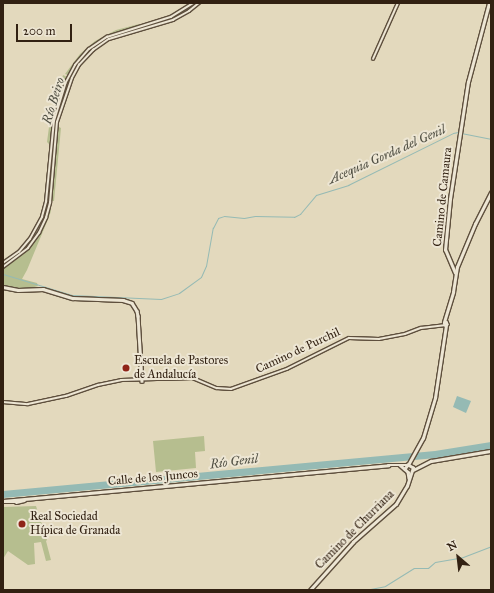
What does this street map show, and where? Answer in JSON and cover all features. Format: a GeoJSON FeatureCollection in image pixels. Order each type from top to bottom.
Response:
{"type":"FeatureCollection","features":[{"type":"Feature","properties":{"kind":"street"},"geometry":{"type":"LineString","coordinates":[[3,263],[19,252],[28,243],[42,217],[46,202],[54,121],[67,80],[75,65],[89,49],[107,37],[171,17],[193,3]]}},
{"type":"Feature","properties":{"kind":"street"},"geometry":{"type":"LineString","coordinates":[[3,267],[28,248],[39,233],[46,218],[50,203],[57,122],[70,83],[79,65],[93,50],[109,40],[173,20],[189,11],[199,3]]}},
{"type":"Feature","properties":{"kind":"street"},"geometry":{"type":"LineString","coordinates":[[373,59],[398,3]]}},
{"type":"Feature","properties":{"kind":"street","name":"Camino de Camaura"},"geometry":{"type":"LineString","coordinates":[[456,273],[445,250],[451,191],[468,82],[489,3]]}},
{"type":"Feature","properties":{"kind":"street"},"geometry":{"type":"LineString","coordinates":[[405,469],[423,438],[436,398],[446,315],[453,292],[456,273],[475,224],[491,193]]}},
{"type":"Feature","properties":{"kind":"street"},"geometry":{"type":"LineString","coordinates":[[3,287],[18,290],[43,289],[73,298],[123,300],[132,303],[138,316],[142,381]]}},
{"type":"Feature","properties":{"kind":"street","name":"Camino de Purchil"},"geometry":{"type":"LineString","coordinates":[[3,402],[28,404],[66,396],[105,383],[193,378],[222,389],[231,389],[287,369],[349,338],[379,339],[445,324]]}},
{"type":"Feature","properties":{"kind":"street"},"geometry":{"type":"LineString","coordinates":[[408,472],[431,461],[491,451]]}},
{"type":"Feature","properties":{"kind":"street","name":"Camino de Churriana"},"geometry":{"type":"LineString","coordinates":[[310,590],[353,542],[396,504],[404,493],[410,480],[412,469],[411,461]]}},
{"type":"Feature","properties":{"kind":"street"},"geometry":{"type":"LineString","coordinates":[[400,465],[408,472],[410,480]]}},
{"type":"Feature","properties":{"kind":"street","name":"Calle de los Juncos"},"geometry":{"type":"LineString","coordinates":[[3,502],[16,502],[27,499],[400,465],[408,465],[412,469]]}},
{"type":"Feature","properties":{"kind":"green space"},"geometry":{"type":"Polygon","coordinates":[[[139,24],[138,26],[120,31],[100,40],[79,58],[68,75],[65,74],[80,54],[95,41],[116,30],[139,24]]]}},
{"type":"Feature","properties":{"kind":"green space"},"geometry":{"type":"Polygon","coordinates":[[[63,75],[67,77],[55,113],[50,145],[47,142],[49,127],[63,75]]]}},
{"type":"Feature","properties":{"kind":"green space"},"geometry":{"type":"Polygon","coordinates":[[[59,127],[61,128],[54,201],[51,201],[57,129],[59,127]]]}},
{"type":"Feature","properties":{"kind":"green space"},"geometry":{"type":"Polygon","coordinates":[[[50,208],[51,211],[49,217],[22,279],[37,283],[38,286],[27,289],[14,289],[3,285],[3,268],[17,259],[33,244],[45,223],[50,208]]]}},
{"type":"Feature","properties":{"kind":"green space"},"geometry":{"type":"Polygon","coordinates":[[[204,436],[205,451],[195,452],[196,468],[156,472],[153,441],[204,436]]]}},
{"type":"Feature","properties":{"kind":"green space","name":"Real Sociedad Hípica de Granada"},"geometry":{"type":"Polygon","coordinates":[[[36,506],[47,540],[51,560],[46,561],[41,542],[34,543],[35,564],[28,565],[8,551],[3,559],[3,507],[36,506]]]}},
{"type":"Feature","properties":{"kind":"water"},"geometry":{"type":"Polygon","coordinates":[[[197,3],[188,11],[172,19],[107,40],[93,49],[78,65],[70,79],[58,117],[49,203],[45,218],[39,230],[28,246],[3,266],[27,245],[38,230],[43,218],[47,202],[55,120],[66,85],[77,64],[91,49],[109,37],[170,19],[197,3]]]}},
{"type":"Feature","properties":{"kind":"water"},"geometry":{"type":"Polygon","coordinates":[[[457,396],[471,401],[466,413],[453,407],[457,396]]]}},
{"type":"Feature","properties":{"kind":"water"},"geometry":{"type":"Polygon","coordinates":[[[491,442],[491,449],[436,458],[3,498],[3,491],[435,451],[491,442]]]}},
{"type":"Feature","properties":{"kind":"waterway","name":"Acequia Gorda del Genil"},"geometry":{"type":"LineString","coordinates":[[3,274],[72,295],[161,299],[179,293],[201,277],[206,266],[213,228],[218,218],[224,216],[244,218],[255,216],[294,217],[300,214],[316,195],[348,185],[453,133],[458,132]]}},
{"type":"Feature","properties":{"kind":"waterway","name":"Acequia Gorda del Genil"},"geometry":{"type":"LineString","coordinates":[[461,133],[491,139]]}},
{"type":"Feature","properties":{"kind":"waterway"},"geometry":{"type":"LineString","coordinates":[[365,590],[385,586],[414,568],[428,568],[435,562],[463,557],[491,546]]}},
{"type":"Feature","properties":{"kind":"place","name":"Escuela de Pastores de Andalucía"},"geometry":{"type":"Point","coordinates":[126,368]}},
{"type":"Feature","properties":{"kind":"place","name":"Real Sociedad Hípica de Granada"},"geometry":{"type":"Point","coordinates":[22,524]}},
{"type":"Feature","properties":{"kind":"water label","name":"Río Beiro"},"geometry":{"type":"Point","coordinates":[54,101]}},
{"type":"Feature","properties":{"kind":"water label","name":"Río Genil"},"geometry":{"type":"Point","coordinates":[234,462]}}]}
